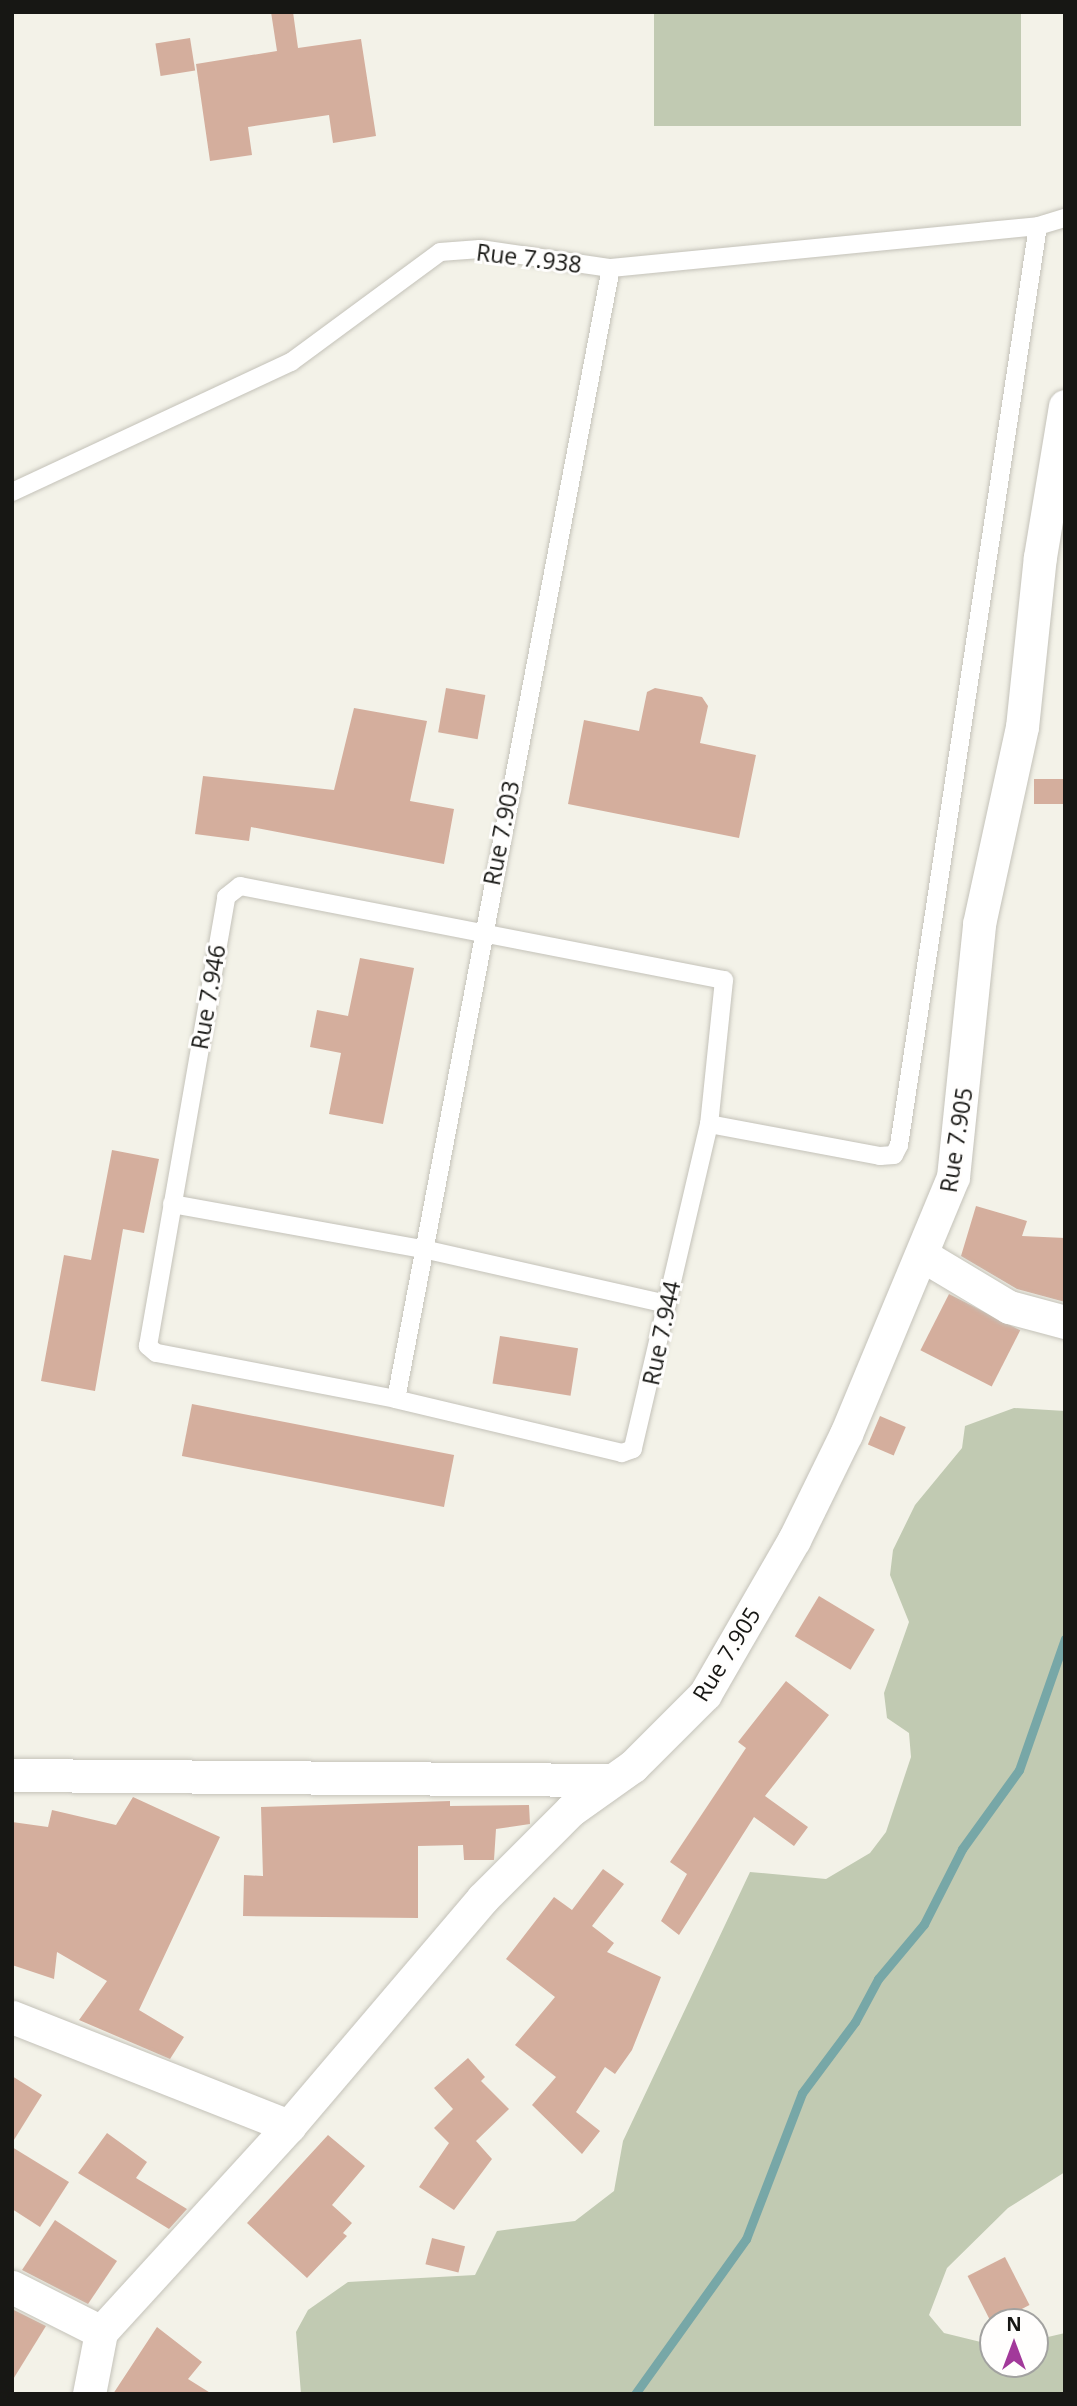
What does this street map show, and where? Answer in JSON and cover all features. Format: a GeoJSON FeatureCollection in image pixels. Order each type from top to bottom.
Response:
{"type":"FeatureCollection","features":[{"type":"Feature","properties":{"kind":"street","name":"Rue 7.905"},"geometry":{"type":"LineString","coordinates":[[101,2332],[289,2126],[482,1899],[607,1780],[633,1766],[705,1694],[806,1517],[948,1197],[962,1124],[979,924],[1022,727],[1040,557],[1065,407]]}},
{"type":"Feature","properties":{"kind":"street"},"geometry":{"type":"LineString","coordinates":[[922,1255],[1009,1307],[1065,1322]]}},
{"type":"Feature","properties":{"kind":"street"},"geometry":{"type":"LineString","coordinates":[[12,1775],[607,1780]]}},
{"type":"Feature","properties":{"kind":"street"},"geometry":{"type":"LineString","coordinates":[[12,2017],[289,2126]]}},
{"type":"Feature","properties":{"kind":"street"},"geometry":{"type":"LineString","coordinates":[[12,2287],[101,2332],[89,2394]]}},
{"type":"Feature","properties":{"kind":"lane","name":"Rue 7.938"},"geometry":{"type":"LineString","coordinates":[[12,492],[291,362],[440,252],[480,249],[611,268],[1038,226],[1065,218]]}},
{"type":"Feature","properties":{"kind":"lane"},"geometry":{"type":"LineString","coordinates":[[709,1124],[880,1156],[894,1154],[899,1145],[1038,226]]}},
{"type":"Feature","properties":{"kind":"lane","name":"Rue 7.903"},"geometry":{"type":"LineString","coordinates":[[396,1399],[481,934],[611,268]]}},
{"type":"Feature","properties":{"kind":"lane","name":"Rue 7.946"},"geometry":{"type":"LineString","coordinates":[[156,1353],[148,1346],[148,1332],[230,890],[240,886],[481,934]]}},
{"type":"Feature","properties":{"kind":"lane","name":"Rue 7.944"},"geometry":{"type":"LineString","coordinates":[[156,1353],[396,1399],[622,1453],[633,1449],[709,1124],[724,979],[481,934]]}},
{"type":"Feature","properties":{"kind":"lane"},"geometry":{"type":"LineString","coordinates":[[172,1204],[423,1249],[667,1304]]}},
{"type":"Feature","properties":{"kind":"green space"},"geometry":{"type":"Polygon","coordinates":[[[654,12],[1021,12],[1021,126],[654,126],[654,12]]]}},
{"type":"Feature","properties":{"kind":"green space"},"geometry":{"type":"Polygon","coordinates":[[[1014,1408],[1065,1411],[1065,2172],[1008,2208],[947,2268],[929,2315],[944,2333],[979,2342],[979,2378],[1049,2378],[1049,2337],[1065,2333],[1065,2394],[301,2394],[296,2332],[308,2310],[348,2282],[475,2275],[497,2231],[575,2221],[614,2191],[623,2141],[750,1872],[826,1879],[870,1853],[886,1832],[911,1757],[909,1733],[887,1718],[884,1693],[909,1622],[890,1575],[893,1550],[915,1505],[962,1448],[965,1426],[1014,1408]]]}},
{"type":"Feature","properties":{"kind":"building"},"geometry":{"type":"Polygon","coordinates":[[[271,12],[293,12],[298,48],[361,39],[376,136],[333,143],[329,115],[248,127],[252,155],[210,161],[196,64],[277,51],[271,12]]]}},
{"type":"Feature","properties":{"kind":"building"},"geometry":{"type":"Polygon","coordinates":[[[190,38],[195,71],[161,76],[155,43],[190,38]]]}},
{"type":"Feature","properties":{"kind":"building"},"geometry":{"type":"Polygon","coordinates":[[[446,688],[485,695],[478,739],[438,732],[446,688]]]}},
{"type":"Feature","properties":{"kind":"building"},"geometry":{"type":"Polygon","coordinates":[[[655,688],[702,697],[708,706],[700,743],[756,755],[739,838],[568,804],[584,720],[639,731],[647,692],[655,688]]]}},
{"type":"Feature","properties":{"kind":"building"},"geometry":{"type":"Polygon","coordinates":[[[354,708],[427,721],[410,801],[454,809],[444,864],[251,827],[249,841],[195,834],[203,776],[334,790],[354,708]]]}},
{"type":"Feature","properties":{"kind":"building"},"geometry":{"type":"Polygon","coordinates":[[[1034,779],[1065,779],[1065,804],[1034,804],[1034,779]]]}},
{"type":"Feature","properties":{"kind":"building"},"geometry":{"type":"Polygon","coordinates":[[[360,958],[414,968],[383,1124],[329,1114],[341,1053],[310,1047],[317,1010],[348,1016],[360,958]]]}},
{"type":"Feature","properties":{"kind":"building"},"geometry":{"type":"Polygon","coordinates":[[[112,1150],[159,1159],[144,1233],[123,1229],[95,1391],[41,1381],[64,1255],[91,1260],[112,1150]]]}},
{"type":"Feature","properties":{"kind":"building"},"geometry":{"type":"Polygon","coordinates":[[[976,1206],[1027,1221],[1022,1236],[1065,1238],[1065,1302],[1017,1289],[961,1256],[976,1206]]]}},
{"type":"Feature","properties":{"kind":"building"},"geometry":{"type":"Polygon","coordinates":[[[949,1294],[1020,1330],[992,1386],[920,1350],[949,1294]]]}},
{"type":"Feature","properties":{"kind":"building"},"geometry":{"type":"Polygon","coordinates":[[[500,1336],[578,1348],[571,1396],[492,1383],[500,1336]]]}},
{"type":"Feature","properties":{"kind":"building"},"geometry":{"type":"Polygon","coordinates":[[[192,1404],[454,1455],[444,1507],[182,1456],[192,1404]]]}},
{"type":"Feature","properties":{"kind":"building"},"geometry":{"type":"Polygon","coordinates":[[[880,1416],[906,1427],[894,1455],[868,1445],[880,1416]]]}},
{"type":"Feature","properties":{"kind":"building"},"geometry":{"type":"Polygon","coordinates":[[[819,1596],[875,1629],[851,1670],[795,1636],[819,1596]]]}},
{"type":"Feature","properties":{"kind":"building"},"geometry":{"type":"Polygon","coordinates":[[[786,1681],[829,1715],[765,1796],[808,1827],[794,1846],[754,1817],[679,1935],[661,1921],[687,1874],[670,1862],[746,1748],[738,1742],[786,1681]]]}},
{"type":"Feature","properties":{"kind":"building"},"geometry":{"type":"Polygon","coordinates":[[[133,1797],[220,1837],[139,2010],[184,2037],[170,2059],[79,2020],[107,1981],[57,1952],[54,1979],[12,1965],[12,1822],[48,1827],[52,1810],[116,1825],[133,1797]]]}},
{"type":"Feature","properties":{"kind":"building"},"geometry":{"type":"Polygon","coordinates":[[[450,1801],[450,1806],[529,1805],[530,1824],[496,1829],[494,1860],[464,1860],[463,1845],[418,1846],[418,1918],[243,1916],[244,1875],[263,1876],[261,1807],[450,1801]]]}},
{"type":"Feature","properties":{"kind":"building"},"geometry":{"type":"Polygon","coordinates":[[[603,1869],[624,1884],[592,1926],[614,1943],[607,1952],[661,1977],[632,2050],[615,2074],[605,2067],[576,2112],[600,2131],[582,2154],[532,2105],[556,2077],[515,2045],[555,1997],[506,1959],[554,1897],[572,1910],[603,1869]]]}},
{"type":"Feature","properties":{"kind":"building"},"geometry":{"type":"Polygon","coordinates":[[[468,2058],[485,2077],[481,2081],[509,2109],[476,2141],[492,2159],[454,2210],[419,2187],[449,2143],[434,2128],[453,2109],[434,2088],[468,2058]]]}},
{"type":"Feature","properties":{"kind":"building"},"geometry":{"type":"Polygon","coordinates":[[[12,2076],[42,2095],[12,2143],[12,2076]]]}},
{"type":"Feature","properties":{"kind":"building"},"geometry":{"type":"Polygon","coordinates":[[[107,2133],[147,2162],[136,2178],[187,2209],[169,2229],[78,2173],[107,2133]]]}},
{"type":"Feature","properties":{"kind":"building"},"geometry":{"type":"Polygon","coordinates":[[[328,2135],[365,2166],[332,2205],[352,2223],[343,2233],[347,2236],[307,2278],[247,2223],[328,2135]]]}},
{"type":"Feature","properties":{"kind":"building"},"geometry":{"type":"Polygon","coordinates":[[[12,2147],[69,2182],[40,2227],[12,2209],[12,2147]]]}},
{"type":"Feature","properties":{"kind":"building"},"geometry":{"type":"Polygon","coordinates":[[[55,2220],[117,2261],[88,2304],[22,2270],[55,2220]]]}},
{"type":"Feature","properties":{"kind":"building"},"geometry":{"type":"Polygon","coordinates":[[[432,2238],[465,2246],[458,2272],[425,2264],[432,2238]]]}},
{"type":"Feature","properties":{"kind":"building"},"geometry":{"type":"Polygon","coordinates":[[[1005,2257],[1030,2305],[1024,2308],[984,2308],[968,2276],[1005,2257]]]}},
{"type":"Feature","properties":{"kind":"building"},"geometry":{"type":"Polygon","coordinates":[[[12,2309],[46,2326],[12,2381],[12,2309]]]}},
{"type":"Feature","properties":{"kind":"building"},"geometry":{"type":"Polygon","coordinates":[[[157,2327],[202,2362],[188,2379],[212,2394],[113,2394],[157,2327]]]}},
{"type":"Feature","properties":{"kind":"waterway"},"geometry":{"type":"LineString","coordinates":[[635,2394],[746,2239],[802,2093],[855,2022],[878,1979],[924,1924],[962,1849],[1019,1770],[1065,1639]]}}]}
